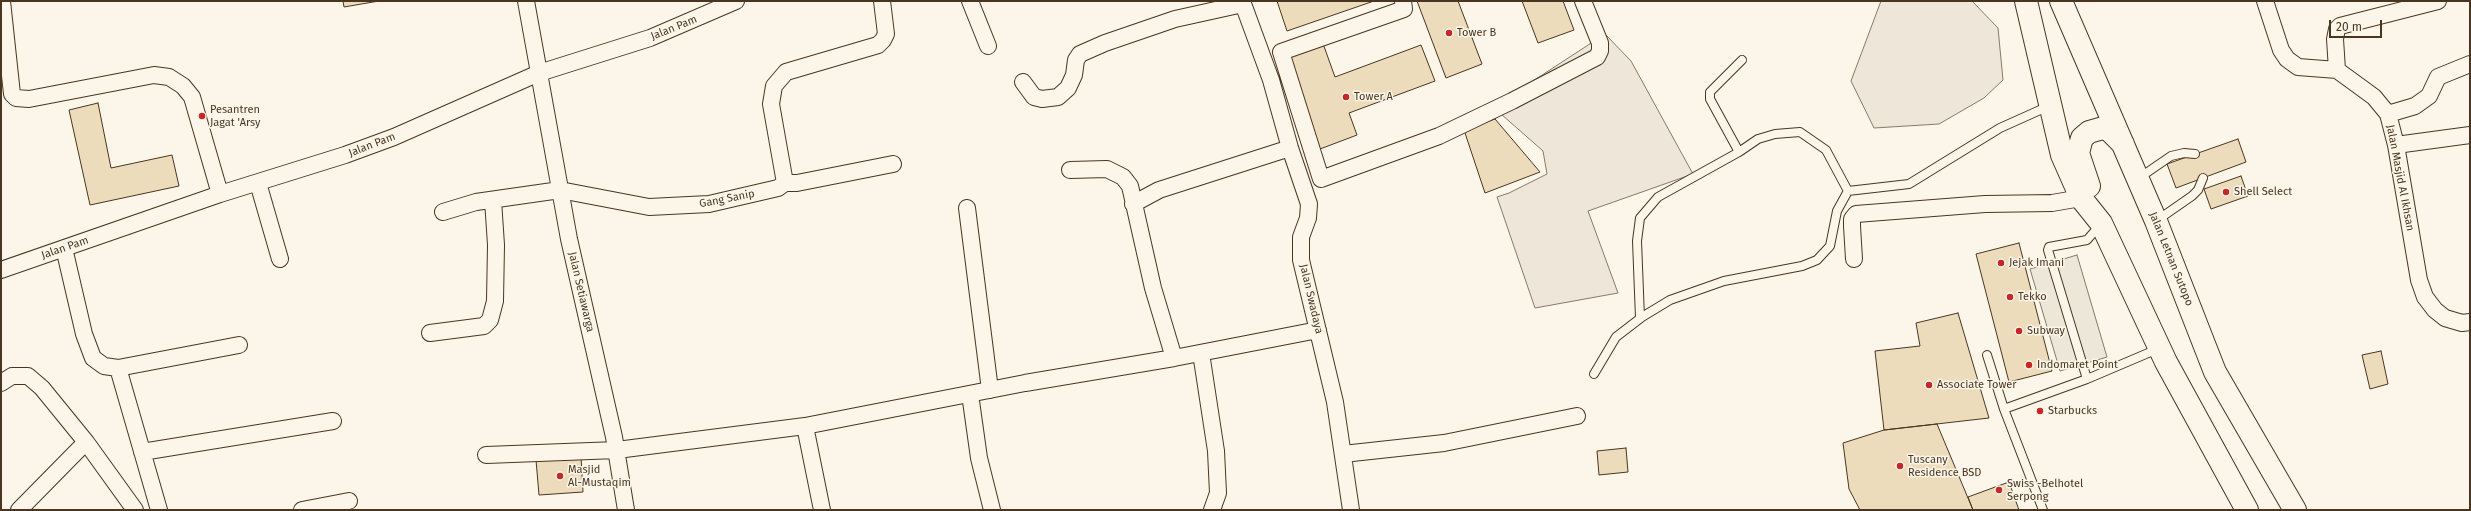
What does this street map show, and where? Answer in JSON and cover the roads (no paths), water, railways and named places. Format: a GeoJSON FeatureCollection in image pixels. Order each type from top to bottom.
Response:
{"type":"FeatureCollection","features":[{"type":"Feature","properties":{"kind":"main road","name":"Jalan Letnan Sutopo"},"geometry":{"type":"LineString","coordinates":[[2061,1],[2156,220],[2215,372],[2295,510]]}},
{"type":"Feature","properties":{"kind":"main road"},"geometry":{"type":"LineString","coordinates":[[2027,3],[2062,155],[2081,198],[2101,223]]}},
{"type":"Feature","properties":{"kind":"main road"},"geometry":{"type":"LineString","coordinates":[[2123,144],[2110,131],[2103,128],[2089,132],[2079,145],[2078,153],[2101,223],[2160,348],[2247,510]]}},
{"type":"Feature","properties":{"kind":"street"},"geometry":{"type":"LineString","coordinates":[[2,1],[12,94],[16,98],[29,99],[154,74],[169,77],[183,86],[192,97],[220,194]]}},
{"type":"Feature","properties":{"kind":"street","name":"Jalan Setiawarga"},"geometry":{"type":"LineString","coordinates":[[526,1],[560,190],[617,450],[626,510]]}},
{"type":"Feature","properties":{"kind":"street","name":"Jalan Pam"},"geometry":{"type":"LineString","coordinates":[[1,270],[220,194],[345,155],[394,137],[539,73],[650,38],[736,1]]}},
{"type":"Feature","properties":{"kind":"street"},"geometry":{"type":"LineString","coordinates":[[785,183],[771,104],[774,86],[786,72],[878,44],[883,40],[886,34],[882,1]]}},
{"type":"Feature","properties":{"kind":"street"},"geometry":{"type":"LineString","coordinates":[[970,1],[988,46]]}},
{"type":"Feature","properties":{"kind":"street"},"geometry":{"type":"LineString","coordinates":[[1403,1],[1404,9],[1281,52],[1321,179],[1439,136],[1512,101],[1597,57],[1600,51],[1600,43],[1583,1]]}},
{"type":"Feature","properties":{"kind":"street"},"geometry":{"type":"LineString","coordinates":[[2265,1],[2281,50],[2287,59],[2298,67],[2337,70],[2335,39],[2337,29],[2340,26],[2438,1]]}},
{"type":"Feature","properties":{"kind":"street"},"geometry":{"type":"LineString","coordinates":[[1023,82],[1034,97],[1042,99],[1058,97],[1068,88],[1074,75],[1076,60],[1080,54],[1105,43],[1175,19],[1242,3]]}},
{"type":"Feature","properties":{"kind":"street","name":"Jalan Swadaya"},"geometry":{"type":"LineString","coordinates":[[1242,3],[1271,80],[1290,148],[1309,204],[1308,218],[1301,237],[1302,260],[1336,402],[1350,510]]}},
{"type":"Feature","properties":{"kind":"street"},"geometry":{"type":"LineString","coordinates":[[2388,114],[2415,106],[2429,96],[2438,77],[2470,64]]}},
{"type":"Feature","properties":{"kind":"street","name":"Jalan Masjid Al Ikhsan"},"geometry":{"type":"LineString","coordinates":[[2337,70],[2374,97],[2388,114],[2396,145],[2419,280],[2425,297],[2435,310],[2445,318],[2462,323],[2470,322]]}},
{"type":"Feature","properties":{"kind":"street"},"geometry":{"type":"LineString","coordinates":[[2396,145],[2470,135]]}},
{"type":"Feature","properties":{"kind":"street"},"geometry":{"type":"LineString","coordinates":[[1133,204],[1159,190],[1290,148]]}},
{"type":"Feature","properties":{"kind":"street","name":"Gang Sanip"},"geometry":{"type":"LineString","coordinates":[[443,212],[476,202],[560,190],[649,207],[709,204],[778,188],[785,183],[893,164]]}},
{"type":"Feature","properties":{"kind":"street"},"geometry":{"type":"LineString","coordinates":[[1070,170],[1098,168],[1118,173],[1126,179],[1130,186],[1153,288],[1174,358]]}},
{"type":"Feature","properties":{"kind":"street"},"geometry":{"type":"LineString","coordinates":[[258,183],[280,259]]}},
{"type":"Feature","properties":{"kind":"street"},"geometry":{"type":"LineString","coordinates":[[1854,259],[1852,219],[1856,214],[1985,204],[2052,203],[2081,198]]}},
{"type":"Feature","properties":{"kind":"street"},"geometry":{"type":"LineString","coordinates":[[430,333],[484,326],[490,320],[495,301],[496,245],[493,200]]}},
{"type":"Feature","properties":{"kind":"street"},"geometry":{"type":"LineString","coordinates":[[967,208],[990,390]]}},
{"type":"Feature","properties":{"kind":"street"},"geometry":{"type":"LineString","coordinates":[[64,248],[84,334],[93,358],[104,366],[118,368],[239,345]]}},
{"type":"Feature","properties":{"kind":"street"},"geometry":{"type":"LineString","coordinates":[[486,455],[617,450],[805,426],[990,390],[1174,358],[1318,330]]}},
{"type":"Feature","properties":{"kind":"street"},"geometry":{"type":"LineString","coordinates":[[1201,353],[1216,451],[1218,493],[1212,510]]}},
{"type":"Feature","properties":{"kind":"street"},"geometry":{"type":"LineString","coordinates":[[118,368],[159,510]]}},
{"type":"Feature","properties":{"kind":"street"},"geometry":{"type":"LineString","coordinates":[[1,383],[12,376],[28,376],[42,388],[86,442],[135,510]]}},
{"type":"Feature","properties":{"kind":"street"},"geometry":{"type":"LineString","coordinates":[[970,394],[980,458],[992,510]]}},
{"type":"Feature","properties":{"kind":"street"},"geometry":{"type":"LineString","coordinates":[[1343,454],[1451,442],[1577,416]]}},
{"type":"Feature","properties":{"kind":"street"},"geometry":{"type":"LineString","coordinates":[[142,452],[333,421]]}},
{"type":"Feature","properties":{"kind":"street"},"geometry":{"type":"LineString","coordinates":[[805,426],[822,510]]}},
{"type":"Feature","properties":{"kind":"street"},"geometry":{"type":"LineString","coordinates":[[19,510],[86,442]]}},
{"type":"Feature","properties":{"kind":"street"},"geometry":{"type":"LineString","coordinates":[[302,510],[349,501]]}},
{"type":"Feature","properties":{"kind":"lane"},"geometry":{"type":"LineString","coordinates":[[1739,152],[1710,99],[1710,92],[1742,60]]}},
{"type":"Feature","properties":{"kind":"lane"},"geometry":{"type":"LineString","coordinates":[[1848,191],[1909,184],[2000,128],[2051,105]]}},
{"type":"Feature","properties":{"kind":"lane"},"geometry":{"type":"LineString","coordinates":[[1640,318],[1636,261],[1640,218],[1658,197],[1739,152],[1758,139],[1775,134],[1800,132],[1826,150],[1848,191]]}},
{"type":"Feature","properties":{"kind":"lane"},"geometry":{"type":"LineString","coordinates":[[2138,178],[2171,156],[2184,153],[2195,154]]}},
{"type":"Feature","properties":{"kind":"lane"},"geometry":{"type":"LineString","coordinates":[[2156,220],[2192,196],[2198,190],[2204,178]]}},
{"type":"Feature","properties":{"kind":"lane"},"geometry":{"type":"LineString","coordinates":[[1594,374],[1616,337],[1640,318],[1670,300],[1724,281],[1802,266],[1817,260],[1830,246],[1837,211],[1848,191]]}},
{"type":"Feature","properties":{"kind":"lane"},"geometry":{"type":"LineString","coordinates":[[2087,380],[2048,250],[2049,247],[2087,240],[2101,223]]}},
{"type":"Feature","properties":{"kind":"lane"},"geometry":{"type":"LineString","coordinates":[[2004,409],[2087,380],[2160,348]]}},
{"type":"Feature","properties":{"kind":"lane"},"geometry":{"type":"LineString","coordinates":[[1987,355],[2004,409],[2043,510]]}},
{"type":"Feature","properties":{"kind":"place","name":"Tower B"},"geometry":{"type":"Point","coordinates":[1449,33]}},
{"type":"Feature","properties":{"kind":"place","name":"Tower A"},"geometry":{"type":"Point","coordinates":[1346,97]}},
{"type":"Feature","properties":{"kind":"place","name":"Pesantren Jagat 'Arsy"},"geometry":{"type":"Point","coordinates":[202,116]}},
{"type":"Feature","properties":{"kind":"place","name":"Shell Select"},"geometry":{"type":"Point","coordinates":[2226,192]}},
{"type":"Feature","properties":{"kind":"place","name":"Jejak Imani"},"geometry":{"type":"Point","coordinates":[2001,263]}},
{"type":"Feature","properties":{"kind":"place","name":"Tekko"},"geometry":{"type":"Point","coordinates":[2010,297]}},
{"type":"Feature","properties":{"kind":"place","name":"Subway"},"geometry":{"type":"Point","coordinates":[2019,331]}},
{"type":"Feature","properties":{"kind":"place","name":"Indomaret Point"},"geometry":{"type":"Point","coordinates":[2029,365]}},
{"type":"Feature","properties":{"kind":"place","name":"Associate Tower"},"geometry":{"type":"Point","coordinates":[1929,385]}},
{"type":"Feature","properties":{"kind":"place","name":"Starbucks"},"geometry":{"type":"Point","coordinates":[2040,411]}},
{"type":"Feature","properties":{"kind":"place","name":"Tuscany Residence BSD"},"geometry":{"type":"Point","coordinates":[1900,466]}},
{"type":"Feature","properties":{"kind":"place","name":"Masjid Al-Mustaqim"},"geometry":{"type":"Point","coordinates":[560,476]}},
{"type":"Feature","properties":{"kind":"place","name":"Swiss -Belhotel Serpong"},"geometry":{"type":"Point","coordinates":[1999,490]}}]}
